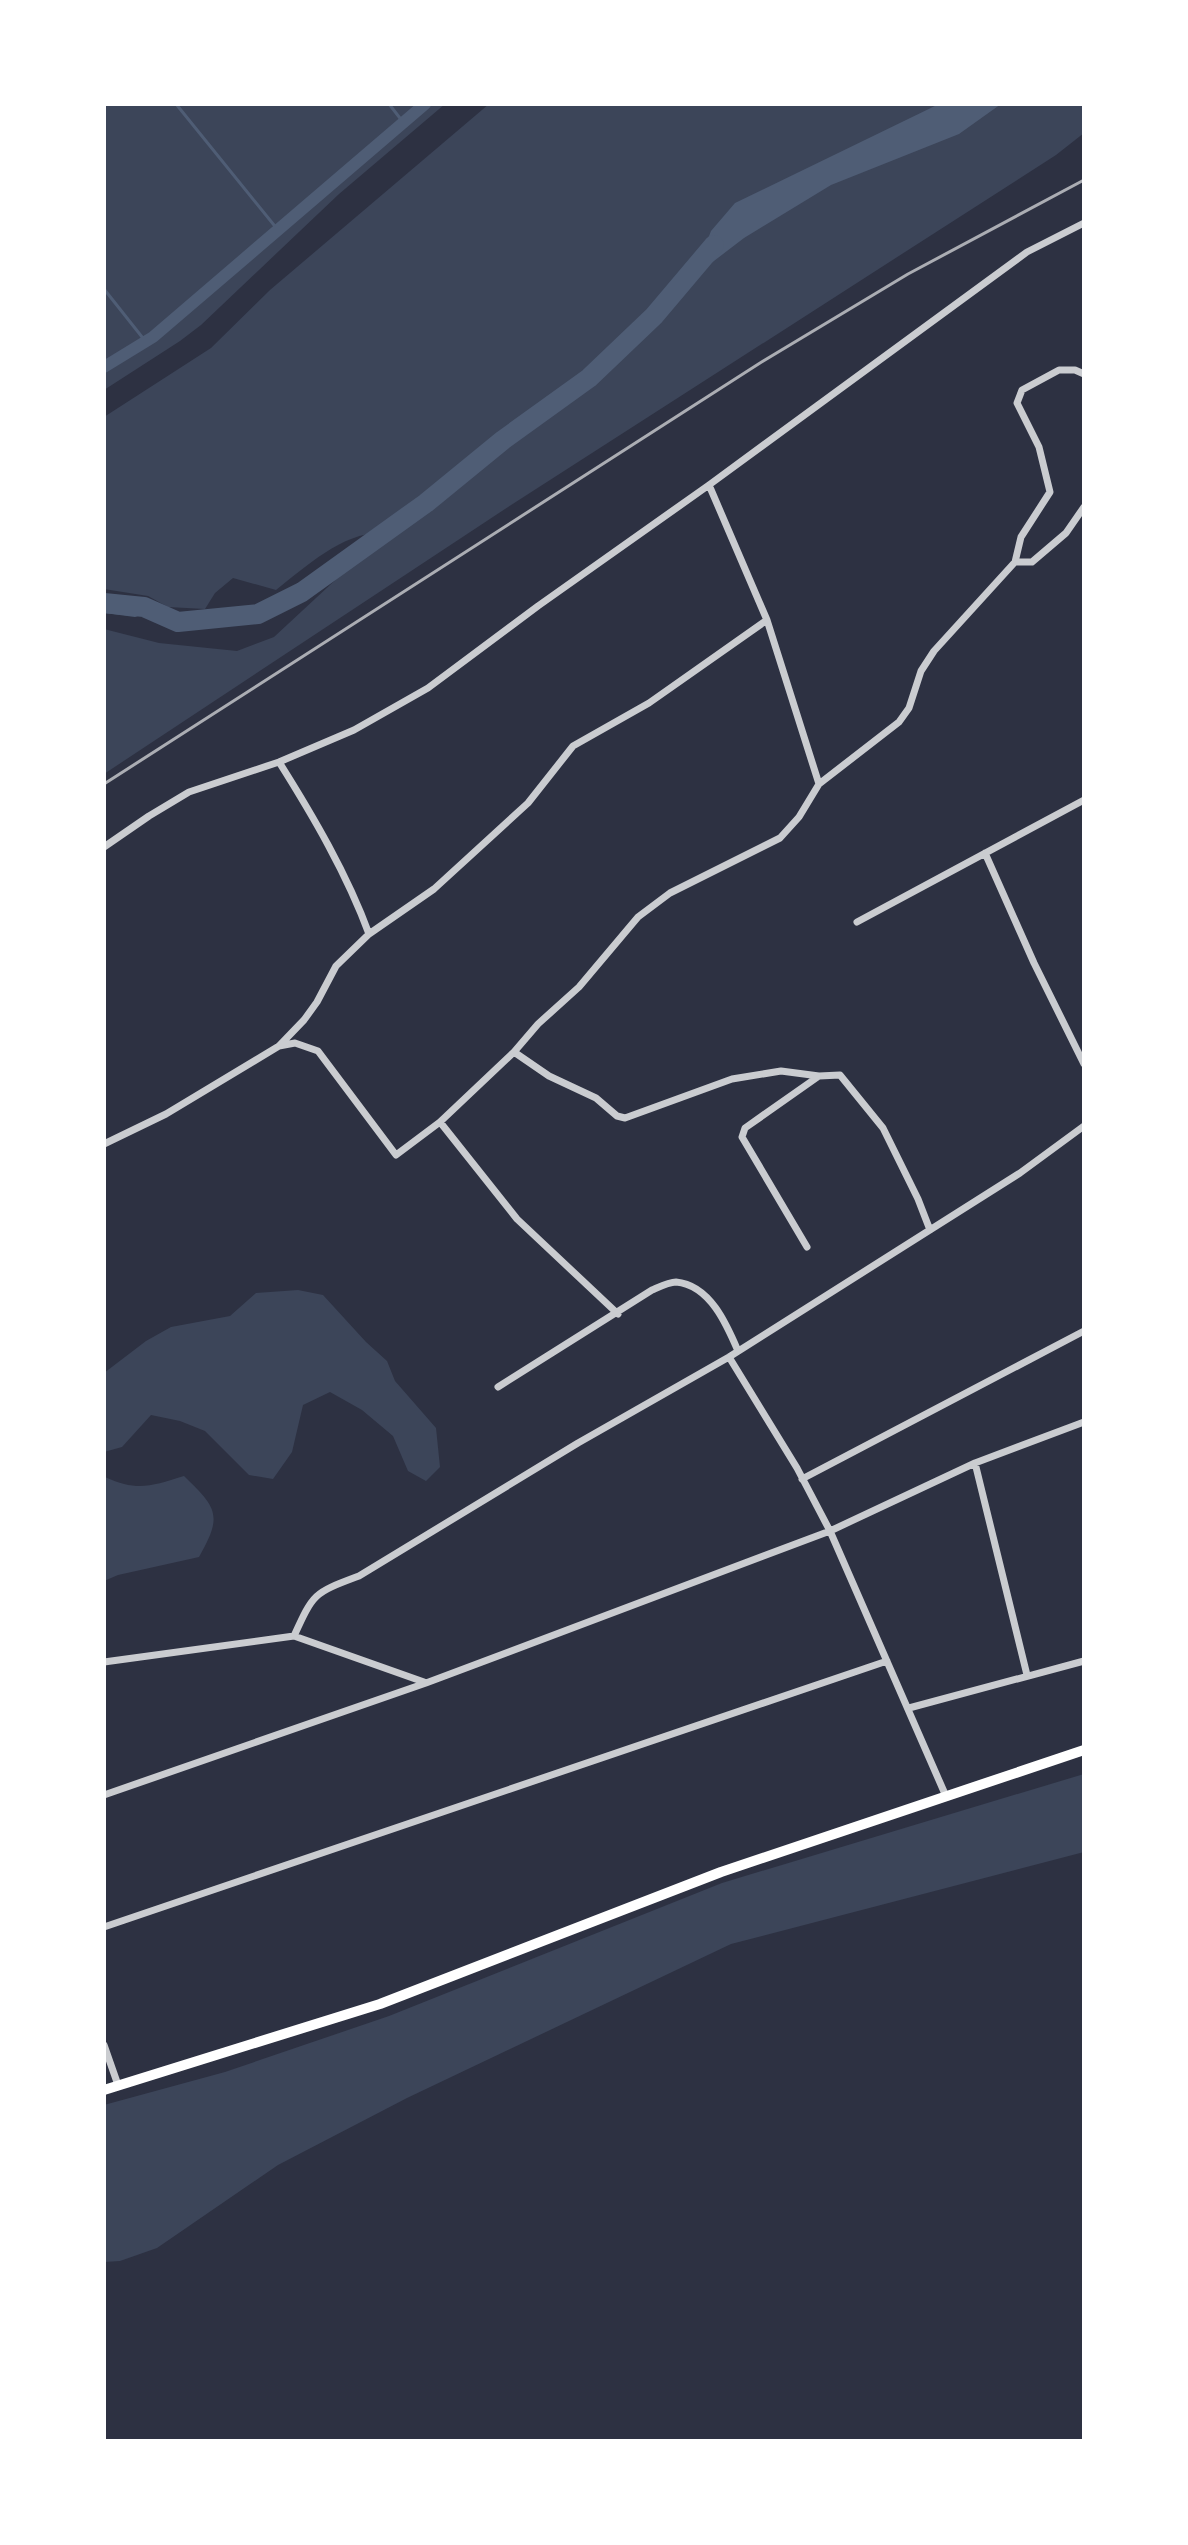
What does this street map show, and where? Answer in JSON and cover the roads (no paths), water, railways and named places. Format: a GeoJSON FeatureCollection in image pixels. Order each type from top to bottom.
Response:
{"type":"FeatureCollection","features":[{"type":"Feature","properties":{"kind":"main road"},"geometry":{"type":"LineString","coordinates":[[104,2090],[380,2004],[721,1872],[945,1794],[1084,1750]]}},
{"type":"Feature","properties":{"kind":"street"},"geometry":{"type":"LineString","coordinates":[[104,847],[189,792],[279,762],[354,730],[428,688],[1027,252],[1084,223]]}},
{"type":"Feature","properties":{"kind":"street"},"geometry":{"type":"LineString","coordinates":[[279,1046],[305,1044],[318,1051],[396,1155],[440,1122],[579,987],[638,917],[670,893],[780,838],[799,817],[819,784],[899,722],[909,708],[921,671],[934,651],[1015,562],[1021,537],[1050,492],[1039,447],[1017,403],[1018,397],[1022,390],[1059,370],[1075,370],[1084,374]]}},
{"type":"Feature","properties":{"kind":"street"},"geometry":{"type":"LineString","coordinates":[[709,485],[767,620],[819,784]]}},
{"type":"Feature","properties":{"kind":"street"},"geometry":{"type":"LineString","coordinates":[[1015,562],[1032,562],[1066,533],[1084,507]]}},
{"type":"Feature","properties":{"kind":"street"},"geometry":{"type":"LineString","coordinates":[[104,1144],[166,1114],[279,1046],[317,1002],[336,966],[369,934],[434,889],[528,803],[573,746],[649,703],[767,620]]}},
{"type":"Feature","properties":{"kind":"street"},"geometry":{"type":"LineString","coordinates":[[279,762],[359,905],[369,934]]}},
{"type":"Feature","properties":{"kind":"street"},"geometry":{"type":"LineString","coordinates":[[857,922],[1084,800]]}},
{"type":"Feature","properties":{"kind":"street"},"geometry":{"type":"LineString","coordinates":[[985,853],[1084,1064]]}},
{"type":"Feature","properties":{"kind":"street"},"geometry":{"type":"LineString","coordinates":[[514,1052],[549,1076],[596,1098],[617,1116],[625,1118],[732,1079],[781,1071],[819,1076],[840,1075],[883,1128],[930,1230]]}},
{"type":"Feature","properties":{"kind":"street"},"geometry":{"type":"LineString","coordinates":[[807,1247],[742,1137],[745,1128],[819,1076]]}},
{"type":"Feature","properties":{"kind":"street"},"geometry":{"type":"LineString","coordinates":[[440,1122],[517,1219],[618,1314]]}},
{"type":"Feature","properties":{"kind":"street"},"geometry":{"type":"LineString","coordinates":[[294,1636],[310,1601],[324,1590],[359,1576],[578,1443],[729,1357],[1020,1173],[1084,1126]]}},
{"type":"Feature","properties":{"kind":"street"},"geometry":{"type":"LineString","coordinates":[[498,1387],[652,1290],[674,1282],[689,1286],[711,1302],[727,1325],[738,1351]]}},
{"type":"Feature","properties":{"kind":"street"},"geometry":{"type":"LineString","coordinates":[[802,1479],[1084,1331]]}},
{"type":"Feature","properties":{"kind":"street"},"geometry":{"type":"LineString","coordinates":[[729,1357],[830,1531],[945,1794]]}},
{"type":"Feature","properties":{"kind":"street"},"geometry":{"type":"LineString","coordinates":[[104,1795],[426,1683],[830,1531],[975,1463],[1084,1422]]}},
{"type":"Feature","properties":{"kind":"street"},"geometry":{"type":"LineString","coordinates":[[975,1463],[1027,1675]]}},
{"type":"Feature","properties":{"kind":"street"},"geometry":{"type":"LineString","coordinates":[[104,1662],[294,1636],[426,1683]]}},
{"type":"Feature","properties":{"kind":"street"},"geometry":{"type":"LineString","coordinates":[[104,1927],[887,1661]]}},
{"type":"Feature","properties":{"kind":"street"},"geometry":{"type":"LineString","coordinates":[[909,1708],[1084,1661]]}},
{"type":"Feature","properties":{"kind":"street"},"geometry":{"type":"LineString","coordinates":[[104,2045],[118,2085]]}},
{"type":"Feature","properties":{"kind":"waterway"},"geometry":{"type":"LineString","coordinates":[[176,104],[278,230]]}},
{"type":"Feature","properties":{"kind":"waterway"},"geometry":{"type":"LineString","coordinates":[[389,104],[403,122]]}},
{"type":"Feature","properties":{"kind":"waterway"},"geometry":{"type":"LineString","coordinates":[[104,367],[153,337],[425,104]]}},
{"type":"Feature","properties":{"kind":"waterway"},"geometry":{"type":"LineString","coordinates":[[104,603],[144,607],[178,622],[258,614],[302,592],[426,503],[503,440],[589,378],[654,316],[714,245]]}},
{"type":"Feature","properties":{"kind":"waterway"},"geometry":{"type":"LineString","coordinates":[[104,289],[146,342]]}},
{"type":"Feature","properties":{"kind":"railway"},"geometry":{"type":"LineString","coordinates":[[104,784],[760,363],[908,274],[1084,180]]}}]}
